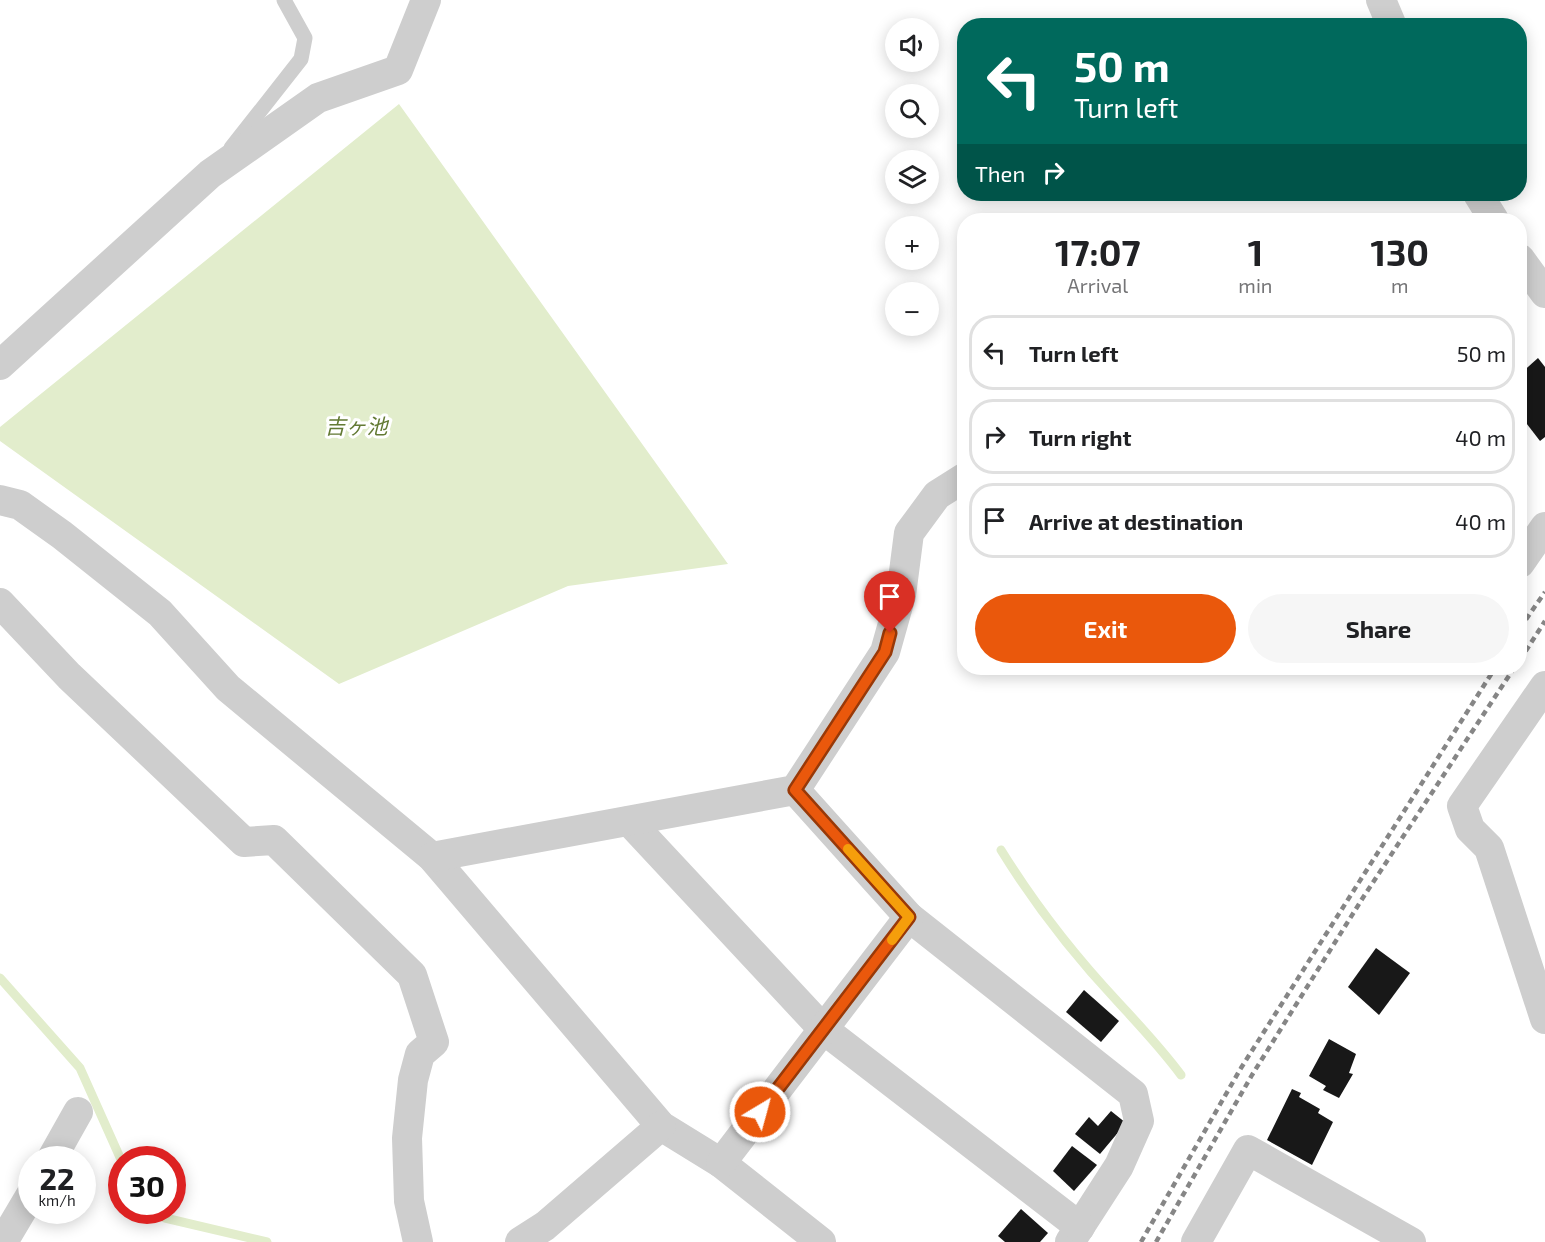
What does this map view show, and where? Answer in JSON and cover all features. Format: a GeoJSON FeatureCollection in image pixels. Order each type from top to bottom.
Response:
{"type":"FeatureCollection","features":[{"type":"Feature","properties":{"kind":"street"},"geometry":{"type":"LineString","coordinates":[[0,365],[210,174],[318,98],[398,70],[426,0]]}},
{"type":"Feature","properties":{"kind":"street"},"geometry":{"type":"LineString","coordinates":[[1381,0],[1389,18]]}},
{"type":"Feature","properties":{"kind":"street"},"geometry":{"type":"LineString","coordinates":[[1527,269],[1545,293]]}},
{"type":"Feature","properties":{"kind":"street"},"geometry":{"type":"LineString","coordinates":[[432,857],[795,790],[885,652],[901,595],[909,533],[937,495],[957,482]]}},
{"type":"Feature","properties":{"kind":"street"},"geometry":{"type":"LineString","coordinates":[[0,500],[20,505],[62,535],[160,613],[228,688],[432,857],[661,1126],[722,1162],[821,1242]]}},
{"type":"Feature","properties":{"kind":"street"},"geometry":{"type":"LineString","coordinates":[[1527,554],[1545,527]]}},
{"type":"Feature","properties":{"kind":"street"},"geometry":{"type":"LineString","coordinates":[[0,603],[69,676],[244,842],[274,840],[411,975],[434,1042],[420,1054],[413,1080],[407,1138],[409,1201],[418,1242]]}},
{"type":"Feature","properties":{"kind":"street"},"geometry":{"type":"LineString","coordinates":[[1545,686],[1462,806],[1470,829],[1489,848],[1545,1019]]}},
{"type":"Feature","properties":{"kind":"street"},"geometry":{"type":"LineString","coordinates":[[629,821],[824,1029],[1075,1234],[1119,1166],[1140,1120],[1133,1094],[909,917],[795,790]]}},
{"type":"Feature","properties":{"kind":"street"},"geometry":{"type":"LineString","coordinates":[[722,1162],[909,917]]}},
{"type":"Feature","properties":{"kind":"street"},"geometry":{"type":"LineString","coordinates":[[59,1146],[78,1112]]}},
{"type":"Feature","properties":{"kind":"street"},"geometry":{"type":"LineString","coordinates":[[520,1242],[555,1234],[661,1126]]}},
{"type":"Feature","properties":{"kind":"street"},"geometry":{"type":"LineString","coordinates":[[1196,1242],[1248,1150],[1411,1242]]}},
{"type":"Feature","properties":{"kind":"street"},"geometry":{"type":"LineString","coordinates":[[3,1242],[18,1217]]}},
{"type":"Feature","properties":{"kind":"lane"},"geometry":{"type":"LineString","coordinates":[[210,174],[301,59],[305,38],[284,0]]}},
{"type":"Feature","properties":{"kind":"water","name":"吉ヶ池"},"geometry":{"type":"Polygon","coordinates":[[[399,104],[728,564],[568,586],[339,684],[0,441],[0,427],[399,104]]]}},
{"type":"Feature","properties":{"kind":"building"},"geometry":{"type":"Polygon","coordinates":[[[1538,358],[1545,367],[1545,437],[1540,441],[1527,424],[1527,368],[1538,358]]]}},
{"type":"Feature","properties":{"kind":"building"},"geometry":{"type":"Polygon","coordinates":[[[1376,948],[1410,973],[1379,1015],[1348,987],[1376,948]]]}},
{"type":"Feature","properties":{"kind":"building"},"geometry":{"type":"Polygon","coordinates":[[[1084,990],[1119,1021],[1101,1042],[1066,1012],[1084,990]]]}},
{"type":"Feature","properties":{"kind":"building"},"geometry":{"type":"Polygon","coordinates":[[[1329,1039],[1356,1054],[1349,1073],[1353,1074],[1339,1098],[1323,1090],[1326,1086],[1309,1076],[1329,1039]]]}},
{"type":"Feature","properties":{"kind":"building"},"geometry":{"type":"Polygon","coordinates":[[[1292,1089],[1301,1093],[1299,1097],[1320,1109],[1318,1113],[1333,1122],[1312,1165],[1267,1140],[1292,1089]]]}},
{"type":"Feature","properties":{"kind":"building"},"geometry":{"type":"Polygon","coordinates":[[[1111,1111],[1126,1123],[1100,1154],[1075,1134],[1089,1117],[1098,1126],[1111,1111]]]}},
{"type":"Feature","properties":{"kind":"building"},"geometry":{"type":"Polygon","coordinates":[[[1072,1146],[1097,1165],[1074,1191],[1053,1171],[1072,1146]]]}},
{"type":"Feature","properties":{"kind":"building"},"geometry":{"type":"Polygon","coordinates":[[[1021,1209],[1048,1233],[1040,1242],[1005,1242],[998,1236],[1021,1209]]]}},
{"type":"Feature","properties":{"kind":"waterway"},"geometry":{"type":"LineString","coordinates":[[1001,850],[1041,910],[1070,947],[1181,1075]]}},
{"type":"Feature","properties":{"kind":"waterway"},"geometry":{"type":"LineString","coordinates":[[0,978],[80,1068],[115,1146]]}},
{"type":"Feature","properties":{"kind":"waterway"},"geometry":{"type":"LineString","coordinates":[[186,1223],[267,1242]]}},
{"type":"Feature","properties":{"kind":"railway"},"geometry":{"type":"LineString","coordinates":[[1527,618],[1545,592]]}},
{"type":"Feature","properties":{"kind":"railway"},"geometry":{"type":"LineString","coordinates":[[1527,649],[1545,621]]}},
{"type":"Feature","properties":{"kind":"railway"},"geometry":{"type":"LineString","coordinates":[[1141,1242],[1241,1068],[1491,675]]}},
{"type":"Feature","properties":{"kind":"railway"},"geometry":{"type":"LineString","coordinates":[[1156,1242],[1252,1075],[1364,896],[1509,675]]}},
{"type":"Feature","properties":{"kind":"slow traffic"},"geometry":{"type":"LineString","coordinates":[[848,849],[909,917],[892,940]]}},
{"type":"Feature","properties":{"kind":"route"},"geometry":{"type":"LineString","coordinates":[[760,1112],[909,917],[795,790],[885,652],[890,633]]}}]}
